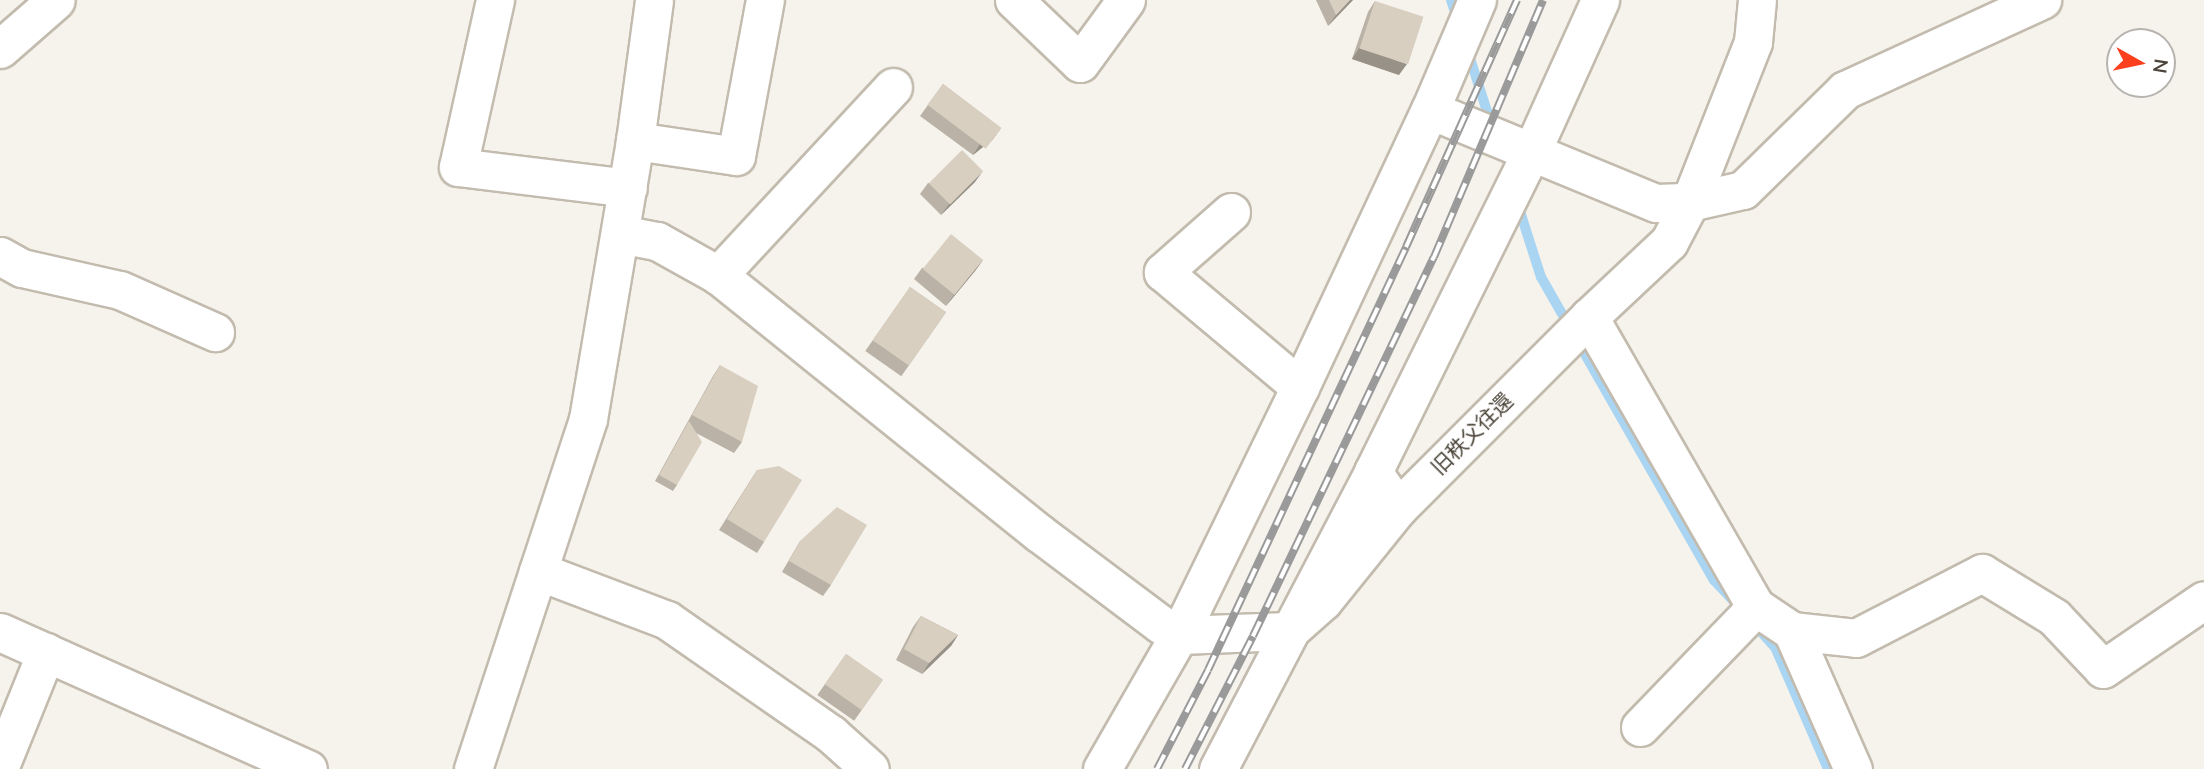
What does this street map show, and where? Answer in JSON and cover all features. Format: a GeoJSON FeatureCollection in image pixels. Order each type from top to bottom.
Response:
{"type":"FeatureCollection","features":[{"type":"Feature","properties":{"kind":"street"},"geometry":{"type":"LineString","coordinates":[[9,29],[56,0]]}},
{"type":"Feature","properties":{"kind":"street"},"geometry":{"type":"LineString","coordinates":[[495,0],[458,167],[628,188]]}},
{"type":"Feature","properties":{"kind":"street"},"geometry":{"type":"LineString","coordinates":[[473,769],[588,419],[628,188],[654,0]]}},
{"type":"Feature","properties":{"kind":"street"},"geometry":{"type":"LineString","coordinates":[[635,142],[736,156],[765,0]]}},
{"type":"Feature","properties":{"kind":"street"},"geometry":{"type":"LineString","coordinates":[[1014,0],[1080,62],[1126,0]]}},
{"type":"Feature","properties":{"kind":"street"},"geometry":{"type":"LineString","coordinates":[[1102,769],[1179,635],[1300,387],[1430,110],[1477,0]]}},
{"type":"Feature","properties":{"kind":"street"},"geometry":{"type":"LineString","coordinates":[[1218,769],[1373,472],[1531,152],[1600,0]]}},
{"type":"Feature","properties":{"kind":"street","name":"旧秩父往還"},"geometry":{"type":"LineString","coordinates":[[1289,631],[1323,601],[1398,508],[1589,317],[1669,242],[1690,202],[1753,42],[1757,0]]}},
{"type":"Feature","properties":{"kind":"street"},"geometry":{"type":"LineString","coordinates":[[1430,110],[1656,203],[1690,202],[1743,190],[1845,90],[2042,0]]}},
{"type":"Feature","properties":{"kind":"street"},"geometry":{"type":"LineString","coordinates":[[718,275],[892,87]]}},
{"type":"Feature","properties":{"kind":"street"},"geometry":{"type":"LineString","coordinates":[[1231,212],[1163,272],[1300,387]]}},
{"type":"Feature","properties":{"kind":"street"},"geometry":{"type":"LineString","coordinates":[[620,233],[657,241],[718,275],[1039,533],[1160,624],[1179,635],[1289,631]]}},
{"type":"Feature","properties":{"kind":"street"},"geometry":{"type":"LineString","coordinates":[[0,256],[22,268],[120,290],[215,332]]}},
{"type":"Feature","properties":{"kind":"street"},"geometry":{"type":"LineString","coordinates":[[1589,317],[1756,607],[1792,631],[1856,638],[1982,573],[2054,617],[2103,668],[2204,600]]}},
{"type":"Feature","properties":{"kind":"street"},"geometry":{"type":"LineString","coordinates":[[1373,472],[1398,508]]}},
{"type":"Feature","properties":{"kind":"street"},"geometry":{"type":"LineString","coordinates":[[538,571],[667,620],[831,734],[870,769]]}},
{"type":"Feature","properties":{"kind":"street"},"geometry":{"type":"LineString","coordinates":[[1640,727],[1756,607]]}},
{"type":"Feature","properties":{"kind":"street"},"geometry":{"type":"LineString","coordinates":[[1792,631],[1853,769]]}},
{"type":"Feature","properties":{"kind":"street"},"geometry":{"type":"LineString","coordinates":[[0,632],[296,766]]}},
{"type":"Feature","properties":{"kind":"street"},"geometry":{"type":"LineString","coordinates":[[0,766],[46,652]]}},
{"type":"Feature","properties":{"kind":"building"},"geometry":{"type":"Polygon","coordinates":[[[1329,0],[1350,0],[1336,15],[1329,0]]]}},
{"type":"Feature","properties":{"kind":"building"},"geometry":{"type":"Polygon","coordinates":[[[1375,1],[1424,17],[1408,64],[1360,49],[1375,1]]]}},
{"type":"Feature","properties":{"kind":"building"},"geometry":{"type":"Polygon","coordinates":[[[943,84],[1001,128],[986,149],[927,105],[943,84]]]}},
{"type":"Feature","properties":{"kind":"building"},"geometry":{"type":"Polygon","coordinates":[[[962,150],[983,171],[950,204],[929,183],[962,150]]]}},
{"type":"Feature","properties":{"kind":"building"},"geometry":{"type":"Polygon","coordinates":[[[951,234],[983,260],[955,295],[923,269],[951,234]]]}},
{"type":"Feature","properties":{"kind":"building"},"geometry":{"type":"Polygon","coordinates":[[[910,287],[946,312],[909,365],[873,340],[910,287]]]}},
{"type":"Feature","properties":{"kind":"building"},"geometry":{"type":"Polygon","coordinates":[[[720,365],[758,386],[742,442],[692,415],[720,365]]]}},
{"type":"Feature","properties":{"kind":"building"},"geometry":{"type":"Polygon","coordinates":[[[689,421],[702,442],[677,485],[659,475],[689,421]]]}},
{"type":"Feature","properties":{"kind":"building"},"geometry":{"type":"Polygon","coordinates":[[[779,466],[802,480],[764,542],[727,519],[757,470],[779,466]]]}},
{"type":"Feature","properties":{"kind":"building"},"geometry":{"type":"Polygon","coordinates":[[[837,507],[867,525],[831,585],[789,561],[800,541],[837,507]]]}},
{"type":"Feature","properties":{"kind":"building"},"geometry":{"type":"Polygon","coordinates":[[[921,616],[958,635],[929,663],[904,649],[921,616]]]}},
{"type":"Feature","properties":{"kind":"building"},"geometry":{"type":"Polygon","coordinates":[[[846,654],[883,680],[862,710],[825,684],[846,654]]]}},
{"type":"Feature","properties":{"kind":"waterway"},"geometry":{"type":"LineString","coordinates":[[1451,0],[1458,21]]}},
{"type":"Feature","properties":{"kind":"waterway"},"geometry":{"type":"LineString","coordinates":[[1467,49],[1492,127]]}},
{"type":"Feature","properties":{"kind":"waterway"},"geometry":{"type":"LineString","coordinates":[[1517,202],[1541,277],[1714,580],[1736,604]]}},
{"type":"Feature","properties":{"kind":"waterway"},"geometry":{"type":"LineString","coordinates":[[1754,624],[1775,647],[1828,769]]}},
{"type":"Feature","properties":{"kind":"railway"},"geometry":{"type":"LineString","coordinates":[[1157,769],[1208,670],[1406,247],[1517,0]]}},
{"type":"Feature","properties":{"kind":"railway"},"geometry":{"type":"LineString","coordinates":[[1185,769],[1253,636],[1434,257],[1543,0]]}}]}
